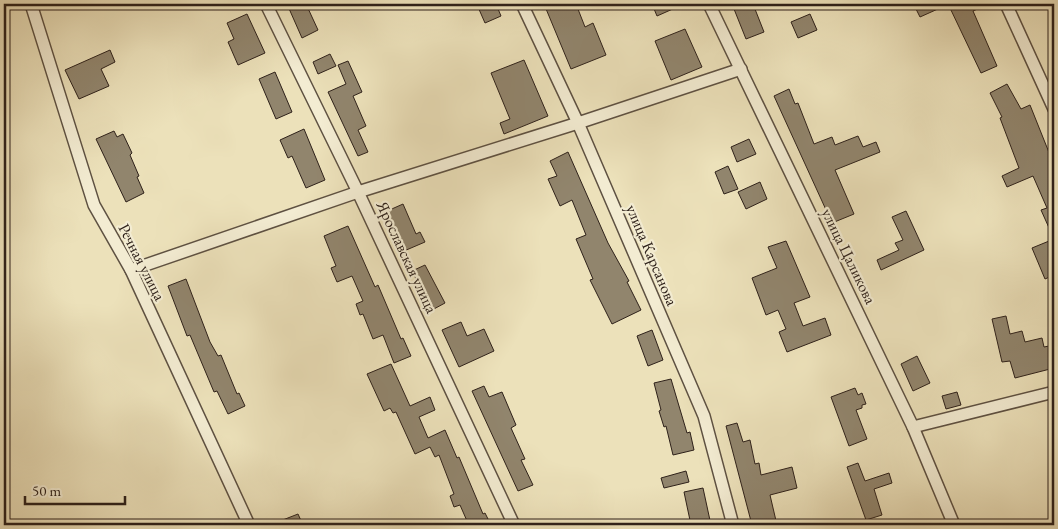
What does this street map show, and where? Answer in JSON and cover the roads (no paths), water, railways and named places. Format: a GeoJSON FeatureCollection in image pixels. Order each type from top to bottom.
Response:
{"type":"FeatureCollection","features":[{"type":"Feature","properties":{"kind":"street","name":"Речная улица"},"geometry":{"type":"LineString","coordinates":[[31,4],[94,205],[131,270],[249,525]]}},
{"type":"Feature","properties":{"kind":"street","name":"Ярославская улица"},"geometry":{"type":"LineString","coordinates":[[266,4],[358,192],[514,525]]}},
{"type":"Feature","properties":{"kind":"street","name":"улица Карсанова"},"geometry":{"type":"LineString","coordinates":[[522,4],[578,123],[704,416],[733,525]]}},
{"type":"Feature","properties":{"kind":"street","name":"улица Цаликова"},"geometry":{"type":"LineString","coordinates":[[710,4],[913,427],[954,525]]}},
{"type":"Feature","properties":{"kind":"street"},"geometry":{"type":"LineString","coordinates":[[1006,4],[1054,109]]}},
{"type":"Feature","properties":{"kind":"street"},"geometry":{"type":"LineString","coordinates":[[131,270],[358,192],[578,123],[741,69]]}},
{"type":"Feature","properties":{"kind":"street"},"geometry":{"type":"LineString","coordinates":[[913,427],[1054,392]]}}]}
